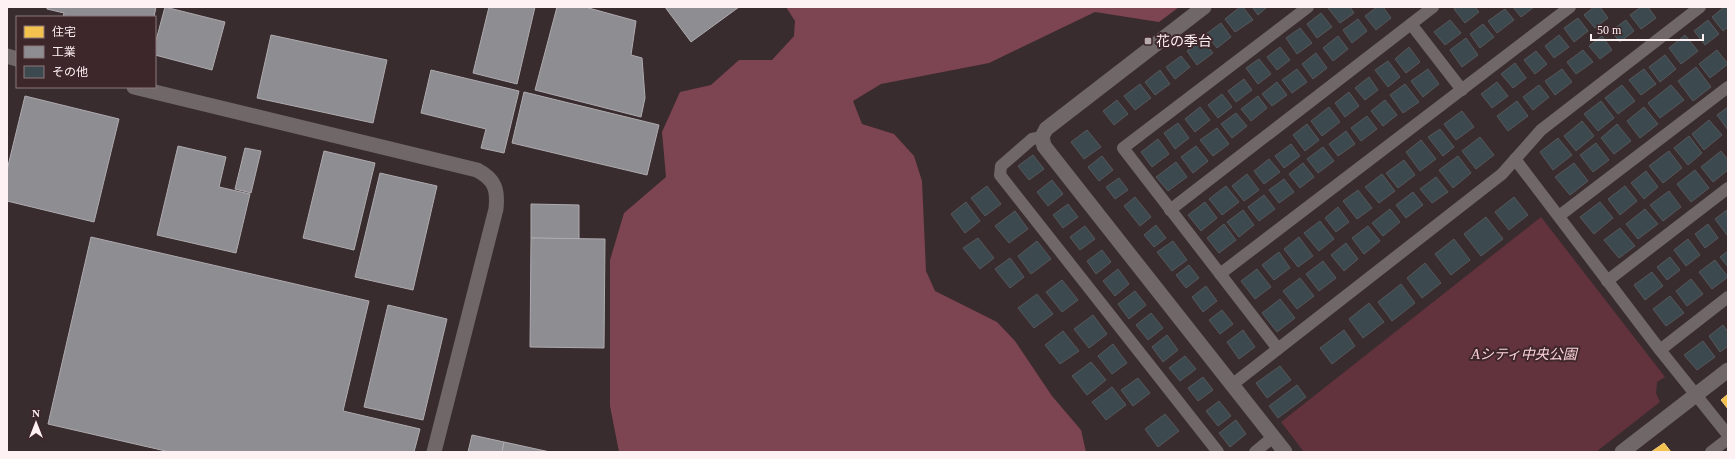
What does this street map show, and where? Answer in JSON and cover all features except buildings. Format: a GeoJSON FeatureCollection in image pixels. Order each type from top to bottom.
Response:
{"type":"FeatureCollection","features":[{"type":"Feature","properties":{"kind":"street"},"geometry":{"type":"LineString","coordinates":[[1204,7],[1046,129],[1042,137],[1044,146],[1233,384],[1285,452]]}},
{"type":"Feature","properties":{"kind":"street"},"geometry":{"type":"LineString","coordinates":[[1278,349],[1123,148],[1308,7]]}},
{"type":"Feature","properties":{"kind":"street"},"geometry":{"type":"LineString","coordinates":[[1170,210],[1433,7]]}},
{"type":"Feature","properties":{"kind":"street"},"geometry":{"type":"LineString","coordinates":[[1220,274],[1570,7]]}},
{"type":"Feature","properties":{"kind":"street"},"geometry":{"type":"LineString","coordinates":[[1233,384],[1502,174],[1541,130],[1700,7]]}},
{"type":"Feature","properties":{"kind":"street"},"geometry":{"type":"LineString","coordinates":[[1411,24],[1462,90]]}},
{"type":"Feature","properties":{"kind":"street"},"geometry":{"type":"LineString","coordinates":[[1559,216],[1728,87]]}},
{"type":"Feature","properties":{"kind":"street"},"geometry":{"type":"LineString","coordinates":[[138,88],[477,170],[487,175],[497,194],[496,209],[434,452]]}},
{"type":"Feature","properties":{"kind":"street"},"geometry":{"type":"LineString","coordinates":[[1042,137],[1032,139],[1001,166],[1000,175],[1218,452]]}},
{"type":"Feature","properties":{"kind":"street"},"geometry":{"type":"LineString","coordinates":[[1515,160],[1660,350],[1728,435]]}},
{"type":"Feature","properties":{"kind":"street"},"geometry":{"type":"LineString","coordinates":[[1607,280],[1728,188]]}},
{"type":"Feature","properties":{"kind":"street"},"geometry":{"type":"LineString","coordinates":[[1660,350],[1728,297]]}},
{"type":"Feature","properties":{"kind":"street"},"geometry":{"type":"LineString","coordinates":[[1622,452],[1728,370]]}},
{"type":"Feature","properties":{"kind":"street"},"geometry":{"type":"LineString","coordinates":[[1255,452],[1273,437]]}},
{"type":"Feature","properties":{"kind":"street"},"geometry":{"type":"LineString","coordinates":[[1711,452],[1728,439]]}},
{"type":"Feature","properties":{"kind":"green space","name":"Aシティ中央公園"},"geometry":{"type":"Polygon","coordinates":[[[1541,217],[1665,377],[1657,382],[1656,393],[1660,402],[1596,452],[1304,452],[1281,422],[1541,217]]]}},
{"type":"Feature","properties":{"kind":"shaded area"},"geometry":{"type":"Polygon","coordinates":[[[786,7],[1179,7],[1159,22],[1095,12],[989,63],[881,84],[853,101],[862,124],[894,134],[914,156],[922,181],[926,271],[935,291],[997,322],[1015,341],[1052,396],[1081,430],[1086,452],[619,452],[610,406],[610,260],[624,213],[666,177],[662,132],[680,92],[711,85],[739,60],[772,60],[794,36],[795,21],[786,7]]]}},
{"type":"Feature","properties":{"kind":"place","name":"花の季台"},"geometry":{"type":"Point","coordinates":[1148,41]}}]}
